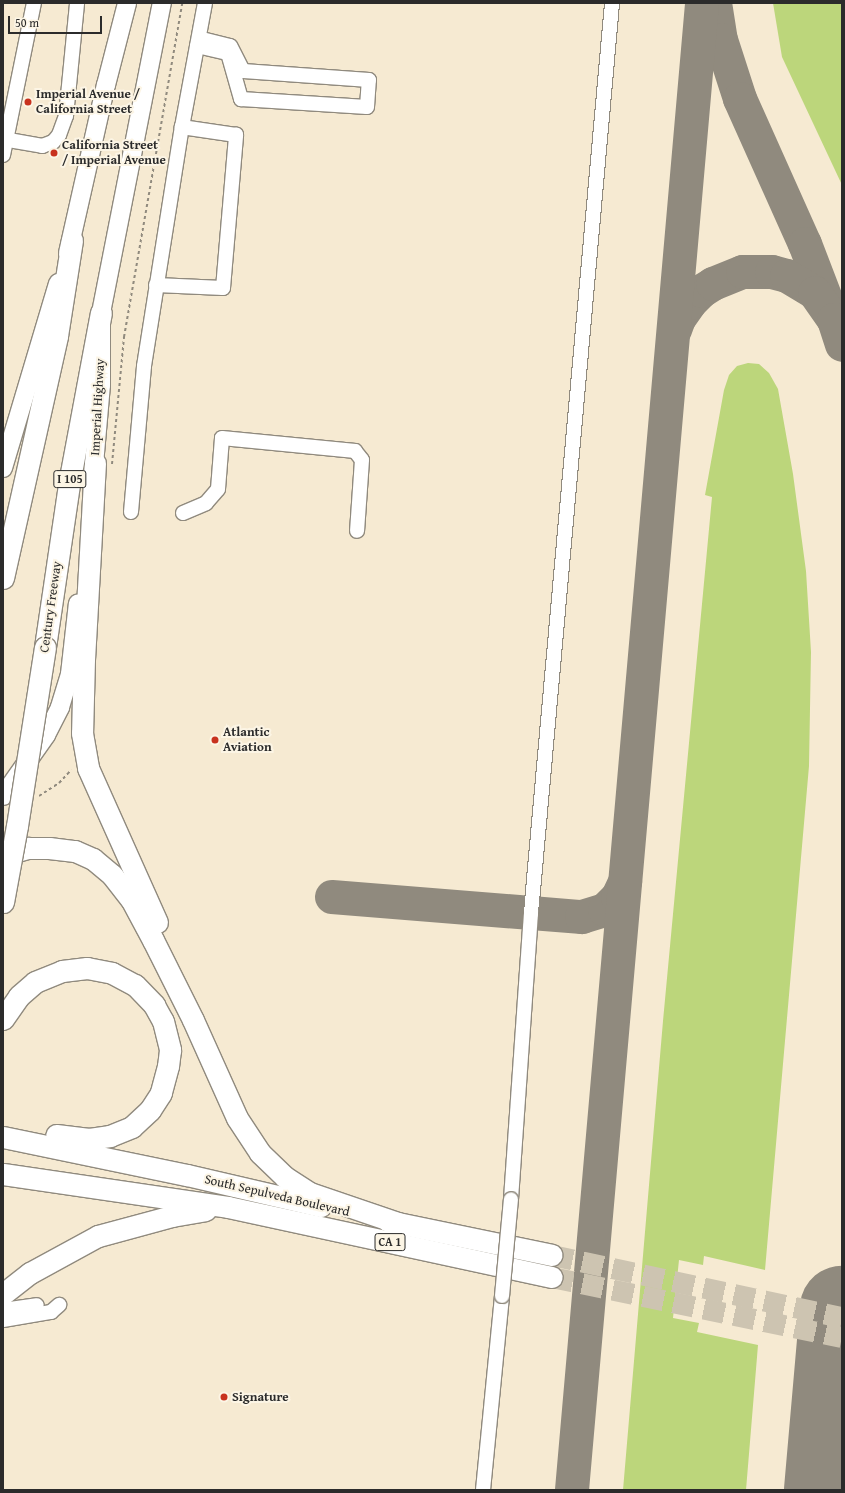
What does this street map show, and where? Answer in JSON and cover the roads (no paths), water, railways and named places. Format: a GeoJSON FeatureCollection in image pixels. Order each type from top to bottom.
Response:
{"type":"FeatureCollection","features":[{"type":"Feature","properties":{"kind":"highway"},"geometry":{"type":"LineString","coordinates":[[3,578],[57,336],[72,240]]}},
{"type":"Feature","properties":{"kind":"highway","name":"Century Freeway"},"geometry":{"type":"LineString","coordinates":[[3,902],[17,826],[70,478],[101,313]]}},
{"type":"Feature","properties":{"kind":"highway"},"geometry":{"type":"LineString","coordinates":[[103,466],[84,666],[83,740],[88,768],[188,993],[193,1020]]}},
{"type":"Feature","properties":{"kind":"highway"},"geometry":{"type":"LineString","coordinates":[[3,855],[28,848],[49,848],[75,851],[93,860],[112,875],[130,899],[138,913],[193,1020],[237,1118],[260,1153],[285,1177],[310,1193],[401,1224]]}},
{"type":"Feature","properties":{"kind":"highway"},"geometry":{"type":"LineString","coordinates":[[3,1019],[19,996],[35,982],[62,971],[87,968],[112,973],[134,985],[154,1005],[163,1021],[170,1050],[167,1074],[161,1093],[150,1110],[132,1127],[121,1133],[101,1139],[89,1139],[52,1134],[3,1136]]}},
{"type":"Feature","properties":{"kind":"highway","name":"South Sepulveda Boulevard"},"geometry":{"type":"LineString","coordinates":[[3,1136],[187,1175],[401,1224],[552,1255]]}},
{"type":"Feature","properties":{"kind":"highway","name":"South Sepulveda Boulevard"},"geometry":{"type":"LineString","coordinates":[[3,1174],[228,1207],[552,1277]]}},
{"type":"Feature","properties":{"kind":"highway"},"geometry":{"type":"LineString","coordinates":[[3,1294],[30,1273],[98,1236],[172,1216],[228,1207]]}},
{"type":"Feature","properties":{"kind":"main road"},"geometry":{"type":"LineString","coordinates":[[3,468],[42,334],[72,240],[106,85],[127,3]]}},
{"type":"Feature","properties":{"kind":"main road","name":"Imperial Highway"},"geometry":{"type":"LineString","coordinates":[[3,796],[46,735],[60,707],[70,674],[103,466],[101,313],[162,3]]}},
{"type":"Feature","properties":{"kind":"street"},"geometry":{"type":"LineString","coordinates":[[3,155],[5,139],[34,3]]}},
{"type":"Feature","properties":{"kind":"street"},"geometry":{"type":"LineString","coordinates":[[5,139],[42,146],[53,142],[59,135],[66,116],[77,3]]}},
{"type":"Feature","properties":{"kind":"street"},"geometry":{"type":"LineString","coordinates":[[131,512],[144,366],[182,127],[206,3]]}},
{"type":"Feature","properties":{"kind":"street"},"geometry":{"type":"LineString","coordinates":[[483,1490],[512,1199],[531,912],[612,3]]}},
{"type":"Feature","properties":{"kind":"street"},"geometry":{"type":"LineString","coordinates":[[198,42],[230,46],[242,71],[369,80],[367,107],[242,99],[228,53],[198,42]]}},
{"type":"Feature","properties":{"kind":"street"},"geometry":{"type":"LineString","coordinates":[[156,285],[223,288],[236,135],[182,127]]}},
{"type":"Feature","properties":{"kind":"street"},"geometry":{"type":"LineString","coordinates":[[183,513],[206,503],[218,489],[222,438],[355,451],[362,460],[357,531]]}},
{"type":"Feature","properties":{"kind":"street"},"geometry":{"type":"LineString","coordinates":[[3,1310],[50,1302],[59,1305],[51,1312],[3,1320]]}},
{"type":"Feature","properties":{"kind":"tunnel"},"geometry":{"type":"LineString","coordinates":[[552,1255],[842,1317]]}},
{"type":"Feature","properties":{"kind":"tunnel"},"geometry":{"type":"LineString","coordinates":[[552,1277],[842,1337]]}},
{"type":"Feature","properties":{"kind":"place","name":"Imperial Avenue / California Street"},"geometry":{"type":"Point","coordinates":[28,102]}},
{"type":"Feature","properties":{"kind":"place","name":"California Street / Imperial Avenue"},"geometry":{"type":"Point","coordinates":[54,153]}},
{"type":"Feature","properties":{"kind":"place","name":"Atlantic Aviation"},"geometry":{"type":"Point","coordinates":[215,740]}},
{"type":"Feature","properties":{"kind":"place","name":"Signature"},"geometry":{"type":"Point","coordinates":[224,1397]}}]}
